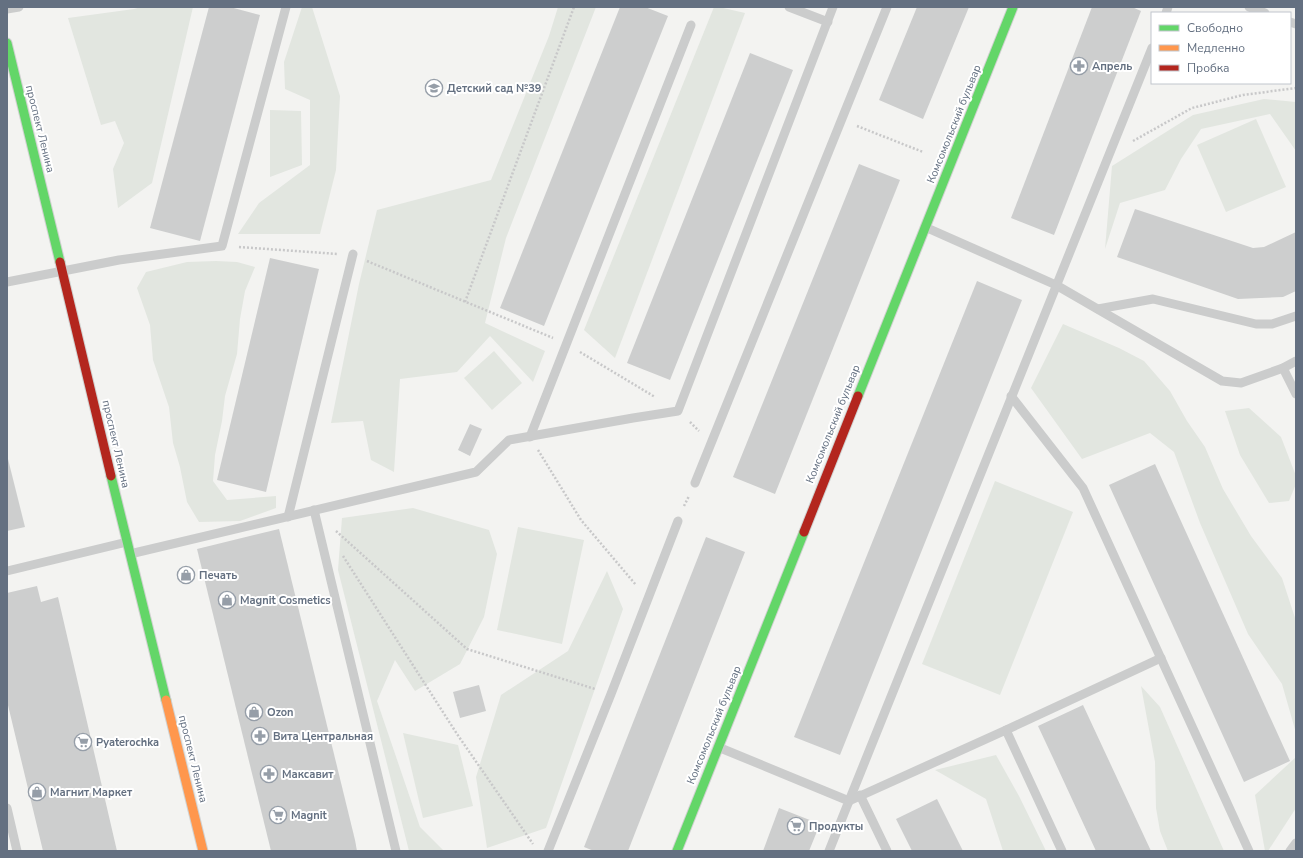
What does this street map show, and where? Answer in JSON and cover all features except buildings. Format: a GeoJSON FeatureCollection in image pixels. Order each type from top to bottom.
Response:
{"type":"FeatureCollection","features":[{"type":"Feature","properties":{"kind":"street","name":"Комсомольский бульвар"},"geometry":{"type":"LineString","coordinates":[[677,851],[1013,7]]}},
{"type":"Feature","properties":{"kind":"street","name":"проспект Ленина"},"geometry":{"type":"LineString","coordinates":[[7,43],[203,851]]}},
{"type":"Feature","properties":{"kind":"lane"},"geometry":{"type":"LineString","coordinates":[[7,9],[19,7]]}},
{"type":"Feature","properties":{"kind":"lane"},"geometry":{"type":"LineString","coordinates":[[7,282],[119,260],[222,246],[286,7]]}},
{"type":"Feature","properties":{"kind":"lane"},"geometry":{"type":"LineString","coordinates":[[789,7],[828,22]]}},
{"type":"Feature","properties":{"kind":"lane"},"geometry":{"type":"LineString","coordinates":[[130,554],[263,524],[288,516],[476,472],[509,440],[633,418],[678,412],[834,7]]}},
{"type":"Feature","properties":{"kind":"lane"},"geometry":{"type":"LineString","coordinates":[[695,483],[887,7]]}},
{"type":"Feature","properties":{"kind":"lane"},"geometry":{"type":"LineString","coordinates":[[1249,7],[1262,12]]}},
{"type":"Feature","properties":{"kind":"lane"},"geometry":{"type":"LineString","coordinates":[[530,437],[691,25]]}},
{"type":"Feature","properties":{"kind":"lane"},"geometry":{"type":"LineString","coordinates":[[829,851],[1151,50]]}},
{"type":"Feature","properties":{"kind":"lane"},"geometry":{"type":"LineString","coordinates":[[925,227],[1056,285],[1222,381],[1241,383],[1296,362]]}},
{"type":"Feature","properties":{"kind":"lane"},"geometry":{"type":"LineString","coordinates":[[288,516],[353,254]]}},
{"type":"Feature","properties":{"kind":"lane"},"geometry":{"type":"LineString","coordinates":[[1098,309],[1153,299],[1256,324],[1272,324],[1296,316]]}},
{"type":"Feature","properties":{"kind":"lane"},"geometry":{"type":"LineString","coordinates":[[1283,368],[1296,394]]}},
{"type":"Feature","properties":{"kind":"lane"},"geometry":{"type":"LineString","coordinates":[[1011,396],[1083,488],[1249,851]]}},
{"type":"Feature","properties":{"kind":"lane"},"geometry":{"type":"LineString","coordinates":[[314,510],[396,851]]}},
{"type":"Feature","properties":{"kind":"lane"},"geometry":{"type":"LineString","coordinates":[[548,851],[678,521]]}},
{"type":"Feature","properties":{"kind":"lane"},"geometry":{"type":"LineString","coordinates":[[7,571],[127,542]]}},
{"type":"Feature","properties":{"kind":"lane"},"geometry":{"type":"LineString","coordinates":[[849,801],[1161,658]]}},
{"type":"Feature","properties":{"kind":"lane"},"geometry":{"type":"LineString","coordinates":[[1006,730],[1062,851]]}},
{"type":"Feature","properties":{"kind":"lane"},"geometry":{"type":"LineString","coordinates":[[718,747],[849,801]]}},
{"type":"Feature","properties":{"kind":"lane"},"geometry":{"type":"LineString","coordinates":[[860,795],[887,851]]}},
{"type":"Feature","properties":{"kind":"lane"},"geometry":{"type":"LineString","coordinates":[[7,808],[17,851]]}},
{"type":"Feature","properties":{"kind":"lane"},"geometry":{"type":"LineString","coordinates":[[1290,851],[1296,843]]}},
{"type":"Feature","properties":{"kind":"path"},"geometry":{"type":"LineString","coordinates":[[465,302],[574,7]]}},
{"type":"Feature","properties":{"kind":"path"},"geometry":{"type":"LineString","coordinates":[[1109,154],[1192,108],[1243,95],[1296,88]]}},
{"type":"Feature","properties":{"kind":"path"},"geometry":{"type":"LineString","coordinates":[[842,120],[923,152]]}},
{"type":"Feature","properties":{"kind":"path"},"geometry":{"type":"LineString","coordinates":[[222,246],[353,254],[566,344],[678,412],[711,442]]}},
{"type":"Feature","properties":{"kind":"path"},"geometry":{"type":"LineString","coordinates":[[530,437],[580,520],[648,600]]}},
{"type":"Feature","properties":{"kind":"path"},"geometry":{"type":"LineString","coordinates":[[678,521],[695,483]]}},
{"type":"Feature","properties":{"kind":"path"},"geometry":{"type":"LineString","coordinates":[[314,510],[467,649],[611,694]]}},
{"type":"Feature","properties":{"kind":"path"},"geometry":{"type":"LineString","coordinates":[[339,550],[457,734],[534,844]]}},
{"type":"Feature","properties":{"kind":"shaded area"},"geometry":{"type":"Polygon","coordinates":[[[141,7],[193,7],[152,183],[118,208],[113,169],[124,143],[115,121],[101,125],[68,18],[141,7]]]}},
{"type":"Feature","properties":{"kind":"shaded area"},"geometry":{"type":"Polygon","coordinates":[[[302,7],[312,7],[340,96],[336,170],[320,234],[238,234],[259,203],[310,165],[310,100],[285,89],[284,62],[302,7]]]}},
{"type":"Feature","properties":{"kind":"shaded area"},"geometry":{"type":"Polygon","coordinates":[[[558,7],[596,7],[506,238],[485,323],[545,351],[533,382],[490,336],[457,372],[400,379],[394,472],[371,460],[363,421],[331,423],[359,284],[377,210],[491,180],[549,36],[558,7]]]}},
{"type":"Feature","properties":{"kind":"shaded area"},"geometry":{"type":"Polygon","coordinates":[[[714,7],[745,13],[615,358],[584,330],[714,7]]]}},
{"type":"Feature","properties":{"kind":"shaded area"},"geometry":{"type":"Polygon","coordinates":[[[1264,99],[1296,102],[1296,151],[1270,114],[1201,129],[1181,159],[1165,190],[1120,203],[1105,249],[1112,166],[1193,115],[1264,99]]]}},
{"type":"Feature","properties":{"kind":"shaded area"},"geometry":{"type":"Polygon","coordinates":[[[270,110],[301,111],[302,165],[270,177],[270,110]]]}},
{"type":"Feature","properties":{"kind":"shaded area"},"geometry":{"type":"Polygon","coordinates":[[[1256,119],[1286,187],[1226,212],[1197,145],[1256,119]]]}},
{"type":"Feature","properties":{"kind":"shaded area"},"geometry":{"type":"Polygon","coordinates":[[[187,262],[237,262],[255,267],[245,291],[240,319],[237,354],[225,396],[222,421],[215,455],[213,481],[227,500],[276,496],[276,508],[240,521],[199,522],[187,502],[180,467],[173,443],[169,407],[153,360],[150,325],[137,288],[146,272],[187,262]]]}},
{"type":"Feature","properties":{"kind":"shaded area"},"geometry":{"type":"Polygon","coordinates":[[[1063,324],[1119,348],[1144,361],[1170,391],[1187,421],[1205,447],[1223,489],[1251,536],[1282,578],[1296,621],[1296,733],[1282,684],[1248,634],[1200,523],[1174,452],[1150,433],[1082,459],[1031,388],[1063,324]]]}},
{"type":"Feature","properties":{"kind":"shaded area"},"geometry":{"type":"Polygon","coordinates":[[[494,351],[522,383],[492,410],[464,378],[494,351]]]}},
{"type":"Feature","properties":{"kind":"shaded area"},"geometry":{"type":"Polygon","coordinates":[[[1249,408],[1281,437],[1296,476],[1296,484],[1289,501],[1269,503],[1240,455],[1225,411],[1249,408]]]}},
{"type":"Feature","properties":{"kind":"shaded area"},"geometry":{"type":"Polygon","coordinates":[[[995,481],[1073,512],[1000,695],[922,664],[995,481]]]}},
{"type":"Feature","properties":{"kind":"shaded area"},"geometry":{"type":"Polygon","coordinates":[[[413,508],[489,530],[497,554],[484,617],[460,664],[415,691],[395,660],[377,701],[420,827],[444,851],[409,851],[338,570],[342,518],[413,508]]]}},
{"type":"Feature","properties":{"kind":"shaded area"},"geometry":{"type":"Polygon","coordinates":[[[518,527],[584,540],[562,644],[497,630],[518,527]]]}},
{"type":"Feature","properties":{"kind":"shaded area"},"geometry":{"type":"Polygon","coordinates":[[[607,571],[623,609],[546,828],[487,848],[476,777],[501,695],[568,651],[607,571]]]}},
{"type":"Feature","properties":{"kind":"shaded area"},"geometry":{"type":"Polygon","coordinates":[[[1141,686],[1160,707],[1224,851],[1168,851],[1160,831],[1156,808],[1155,762],[1141,686]]]}},
{"type":"Feature","properties":{"kind":"shaded area"},"geometry":{"type":"Polygon","coordinates":[[[403,733],[458,745],[473,806],[423,818],[403,733]]]}},
{"type":"Feature","properties":{"kind":"shaded area"},"geometry":{"type":"Polygon","coordinates":[[[996,755],[1019,796],[1046,851],[1003,851],[986,799],[935,770],[996,755]]]}},
{"type":"Feature","properties":{"kind":"shaded area"},"geometry":{"type":"Polygon","coordinates":[[[1296,757],[1296,808],[1268,851],[1265,851],[1255,795],[1296,757]]]}},
{"type":"Feature","properties":{"kind":"traffic: fast"},"geometry":{"type":"LineString","coordinates":[[858,396],[1013,7]]}},
{"type":"Feature","properties":{"kind":"traffic: fast"},"geometry":{"type":"LineString","coordinates":[[7,43],[60,262]]}},
{"type":"Feature","properties":{"kind":"traffic: fast"},"geometry":{"type":"LineString","coordinates":[[111,476],[166,700]]}},
{"type":"Feature","properties":{"kind":"traffic: fast"},"geometry":{"type":"LineString","coordinates":[[677,851],[804,532]]}},
{"type":"Feature","properties":{"kind":"traffic: slow"},"geometry":{"type":"LineString","coordinates":[[166,700],[203,851]]}},
{"type":"Feature","properties":{"kind":"traffic: jam"},"geometry":{"type":"LineString","coordinates":[[60,262],[111,476]]}},
{"type":"Feature","properties":{"kind":"traffic: jam"},"geometry":{"type":"LineString","coordinates":[[804,532],[858,396]]}},
{"type":"Feature","properties":{"kind":"place","name":"Апрель"},"geometry":{"type":"Point","coordinates":[1079,66]}},
{"type":"Feature","properties":{"kind":"place","name":"Детский сад №39"},"geometry":{"type":"Point","coordinates":[434,88]}},
{"type":"Feature","properties":{"kind":"place","name":"Печать"},"geometry":{"type":"Point","coordinates":[186,575]}},
{"type":"Feature","properties":{"kind":"place","name":"Magnit Cosmetics"},"geometry":{"type":"Point","coordinates":[227,600]}},
{"type":"Feature","properties":{"kind":"place","name":"Ozon"},"geometry":{"type":"Point","coordinates":[254,712]}},
{"type":"Feature","properties":{"kind":"place","name":"Вита Центральная"},"geometry":{"type":"Point","coordinates":[260,736]}},
{"type":"Feature","properties":{"kind":"place","name":"Pyaterochka"},"geometry":{"type":"Point","coordinates":[83,742]}},
{"type":"Feature","properties":{"kind":"place","name":"Максавит"},"geometry":{"type":"Point","coordinates":[269,774]}},
{"type":"Feature","properties":{"kind":"place","name":"Магнит Маркет"},"geometry":{"type":"Point","coordinates":[37,792]}},
{"type":"Feature","properties":{"kind":"place","name":"Magnit"},"geometry":{"type":"Point","coordinates":[278,815]}},
{"type":"Feature","properties":{"kind":"place","name":"Продукты"},"geometry":{"type":"Point","coordinates":[796,826]}}]}
